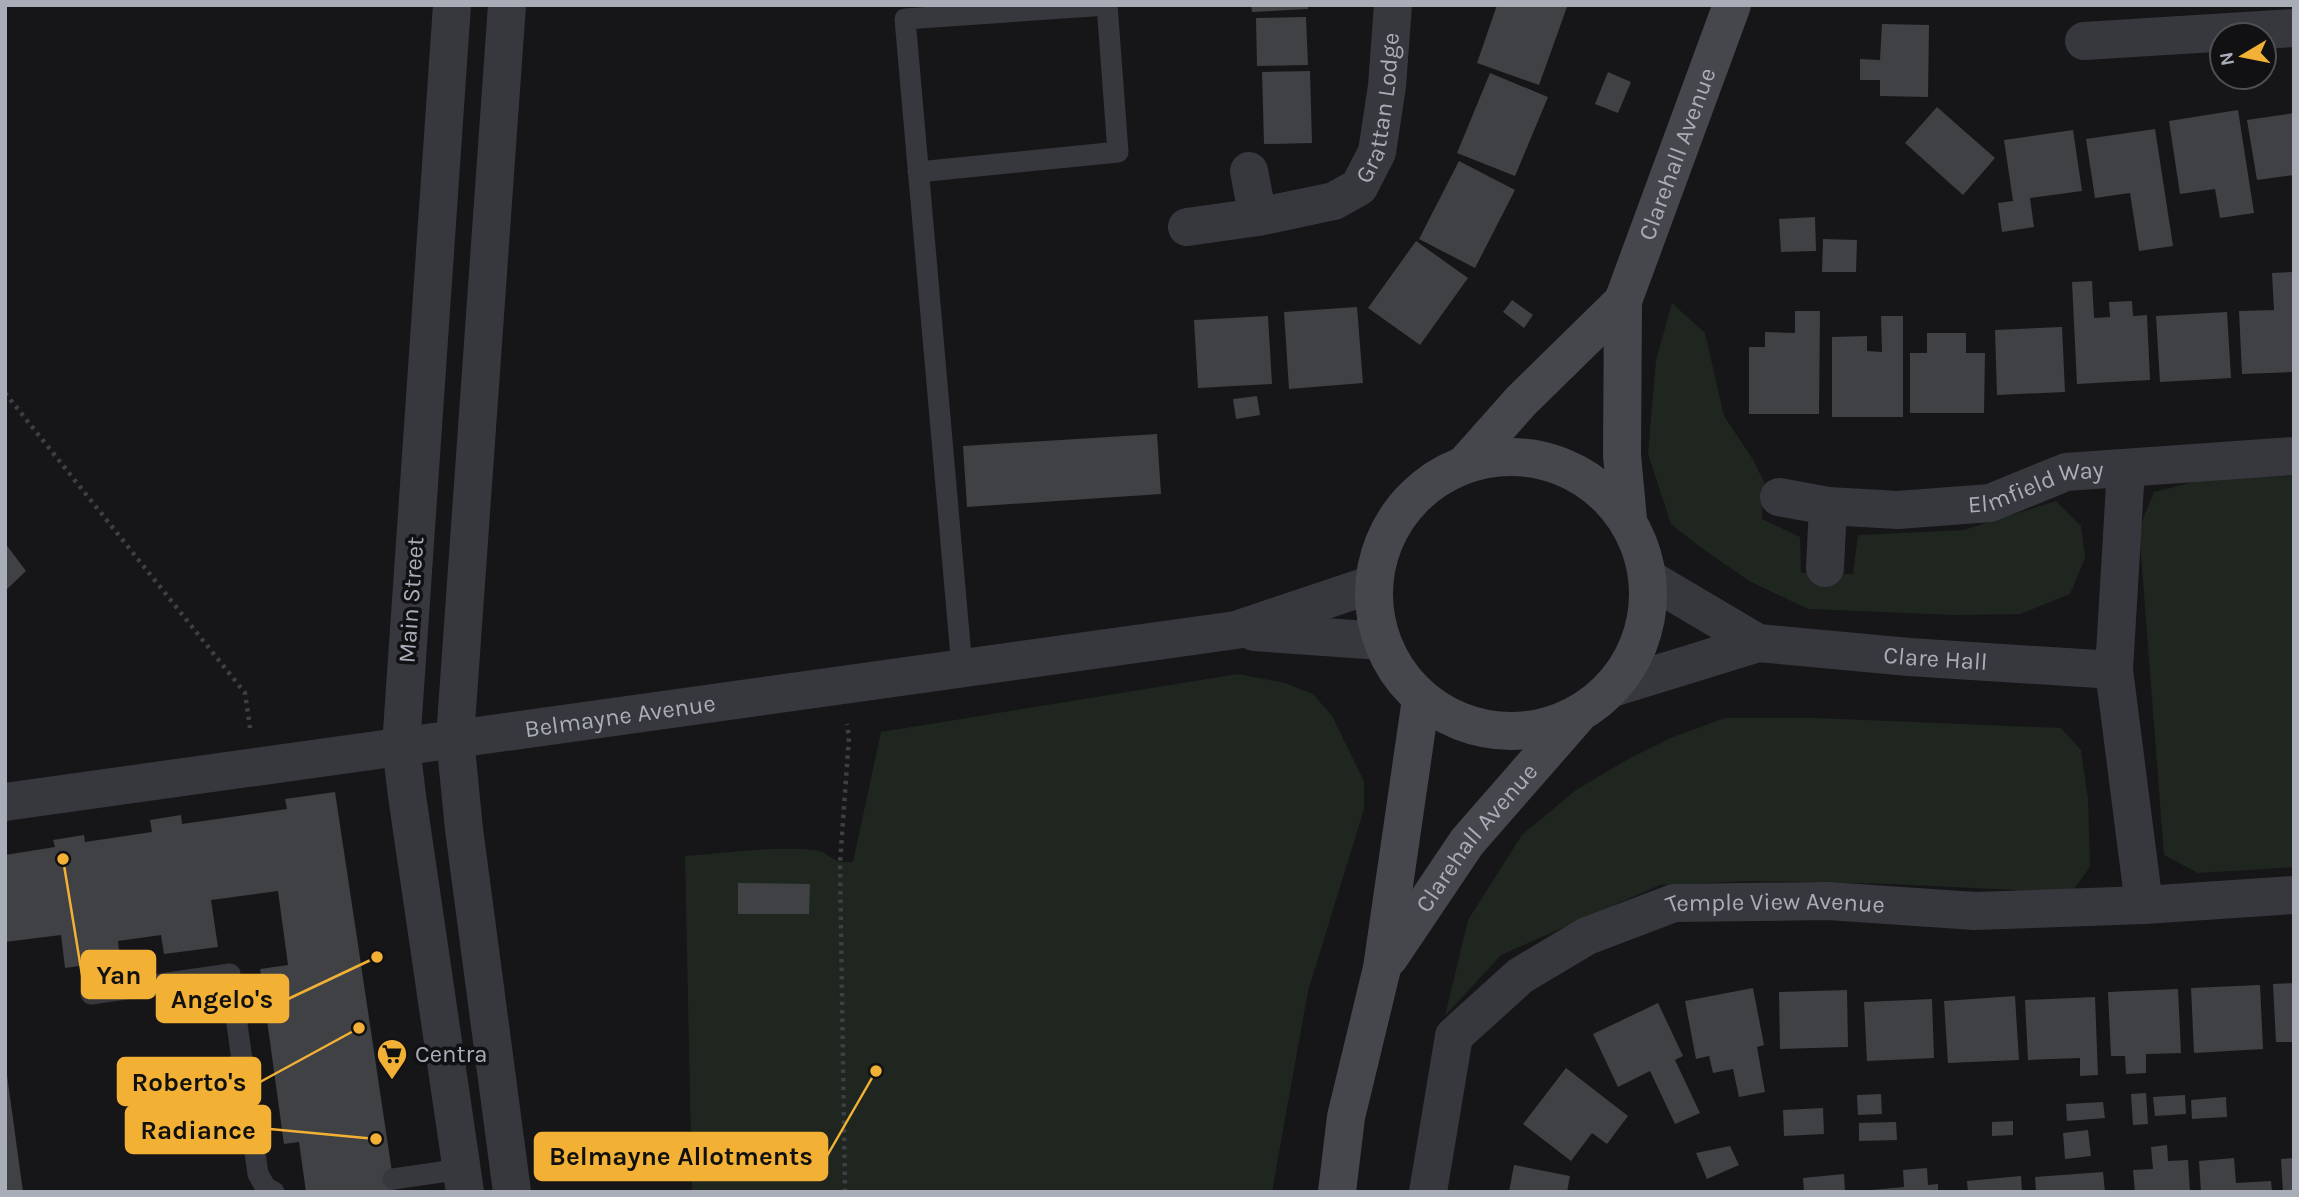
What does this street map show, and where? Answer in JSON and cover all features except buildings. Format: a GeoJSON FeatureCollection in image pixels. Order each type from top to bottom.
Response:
{"type":"FeatureCollection","features":[{"type":"Feature","properties":{"kind":"main road","name":"Clarehall Avenue"},"geometry":{"type":"LineString","coordinates":[[1628,520],[1622,455],[1623,301],[1732,5]]}},
{"type":"Feature","properties":{"kind":"main road","name":"Clarehall Avenue"},"geometry":{"type":"LineString","coordinates":[[1465,464],[1521,401],[1623,301]]}},
{"type":"Feature","properties":{"kind":"main road"},"geometry":{"type":"LineString","coordinates":[[1515,457],[1546,461],[1567,468],[1588,480],[1607,495],[1628,520],[1648,578],[1647,617],[1639,642],[1634,655],[1612,688],[1578,715],[1538,730],[1497,732],[1451,719],[1421,699],[1404,682],[1381,641],[1374,612],[1373,584],[1384,540],[1407,502],[1442,474],[1465,464],[1483,459],[1515,457]]}},
{"type":"Feature","properties":{"kind":"main road","name":"Clarehall Avenue"},"geometry":{"type":"LineString","coordinates":[[1337,1192],[1346,1118],[1382,968],[1421,699]]}},
{"type":"Feature","properties":{"kind":"main road","name":"Clarehall Avenue"},"geometry":{"type":"LineString","coordinates":[[1382,968],[1467,842],[1578,715]]}},
{"type":"Feature","properties":{"kind":"street","name":"Main Street"},"geometry":{"type":"LineString","coordinates":[[452,5],[401,746],[463,1180]]}},
{"type":"Feature","properties":{"kind":"street"},"geometry":{"type":"LineString","coordinates":[[507,5],[455,738],[464,829],[512,1192]]}},
{"type":"Feature","properties":{"kind":"street","name":"Grattan Lodge"},"geometry":{"type":"LineString","coordinates":[[1187,227],[1258,217],[1334,201],[1359,187],[1377,152],[1387,86],[1393,5]]}},
{"type":"Feature","properties":{"kind":"street"},"geometry":{"type":"LineString","coordinates":[[2084,41],[2294,28]]}},
{"type":"Feature","properties":{"kind":"street"},"geometry":{"type":"LineString","coordinates":[[1249,171],[1258,217]]}},
{"type":"Feature","properties":{"kind":"street","name":"Elmfield Way"},"geometry":{"type":"LineString","coordinates":[[1779,497],[1828,506],[1898,510],[1990,503],[2066,472],[2294,456]]}},
{"type":"Feature","properties":{"kind":"street"},"geometry":{"type":"LineString","coordinates":[[2126,468],[2115,670],[2144,905]]}},
{"type":"Feature","properties":{"kind":"street"},"geometry":{"type":"LineString","coordinates":[[1825,568],[1828,506]]}},
{"type":"Feature","properties":{"kind":"street","name":"Clare Hall"},"geometry":{"type":"LineString","coordinates":[[1648,578],[1758,643]]}},
{"type":"Feature","properties":{"kind":"street","name":"Belmayne Avenue"},"geometry":{"type":"LineString","coordinates":[[5,802],[1236,630],[1373,584]]}},
{"type":"Feature","properties":{"kind":"street","name":"Belmayne Avenue"},"geometry":{"type":"LineString","coordinates":[[1236,630],[1381,641]]}},
{"type":"Feature","properties":{"kind":"street","name":"Clare Hall"},"geometry":{"type":"LineString","coordinates":[[1612,688],[1758,643],[1909,657],[2115,670]]}},
{"type":"Feature","properties":{"kind":"street","name":"Temple View Avenue"},"geometry":{"type":"LineString","coordinates":[[1428,1192],[1454,1036],[1520,976],[1587,936],[1674,903],[1828,901],[1975,911],[2144,905],[2294,895]]}},
{"type":"Feature","properties":{"kind":"lane"},"geometry":{"type":"LineString","coordinates":[[918,172],[1118,152],[1107,5],[905,19],[918,172],[962,668]]}},
{"type":"Feature","properties":{"kind":"lane"},"geometry":{"type":"LineString","coordinates":[[91,994],[230,974],[258,1174],[266,1188],[274,1192]]}},
{"type":"Feature","properties":{"kind":"lane"},"geometry":{"type":"LineString","coordinates":[[393,1179],[463,1180]]}},
{"type":"Feature","properties":{"kind":"path"},"geometry":{"type":"LineString","coordinates":[[5,393],[245,694],[256,766]]}},
{"type":"Feature","properties":{"kind":"path"},"geometry":{"type":"LineString","coordinates":[[839,685],[849,737],[840,863],[845,1192]]}},
{"type":"Feature","properties":{"kind":"shaded area"},"geometry":{"type":"Polygon","coordinates":[[[1672,303],[1705,333],[1724,416],[1752,458],[1764,482],[1762,519],[1800,537],[1801,573],[1853,574],[1858,535],[1964,530],[2056,501],[2081,526],[2085,558],[2070,594],[2020,614],[1956,615],[1808,609],[1749,581],[1699,546],[1671,524],[1648,454],[1656,360],[1672,303]]]}},
{"type":"Feature","properties":{"kind":"shaded area"},"geometry":{"type":"Polygon","coordinates":[[[2294,476],[2294,867],[2198,873],[2164,855],[2139,529],[2154,492],[2201,480],[2294,476]]]}},
{"type":"Feature","properties":{"kind":"shaded area"},"geometry":{"type":"Polygon","coordinates":[[[1238,674],[1285,683],[1313,694],[1332,716],[1364,781],[1364,809],[1308,991],[1272,1192],[692,1192],[685,856],[797,849],[819,851],[839,861],[853,862],[881,732],[1238,674]]]}},
{"type":"Feature","properties":{"kind":"shaded area"},"geometry":{"type":"Polygon","coordinates":[[[1725,718],[1816,718],[2061,728],[2081,750],[2088,799],[2090,867],[2071,893],[1894,884],[1750,881],[1660,885],[1501,955],[1445,1016],[1468,920],[1522,835],[1576,790],[1630,758],[1673,737],[1725,718]]]}},
{"type":"Feature","properties":{"kind":"place","name":"Yan"},"geometry":{"type":"Point","coordinates":[63,859]}},
{"type":"Feature","properties":{"kind":"place","name":"Angelo's"},"geometry":{"type":"Point","coordinates":[377,957]}},
{"type":"Feature","properties":{"kind":"place","name":"Roberto's"},"geometry":{"type":"Point","coordinates":[359,1028]}},
{"type":"Feature","properties":{"kind":"place","name":"Belmayne Allotments"},"geometry":{"type":"Point","coordinates":[876,1071]}},
{"type":"Feature","properties":{"kind":"place","name":"Centra"},"geometry":{"type":"Point","coordinates":[392,1081]}},
{"type":"Feature","properties":{"kind":"place","name":"Radiance"},"geometry":{"type":"Point","coordinates":[376,1139]}}]}
